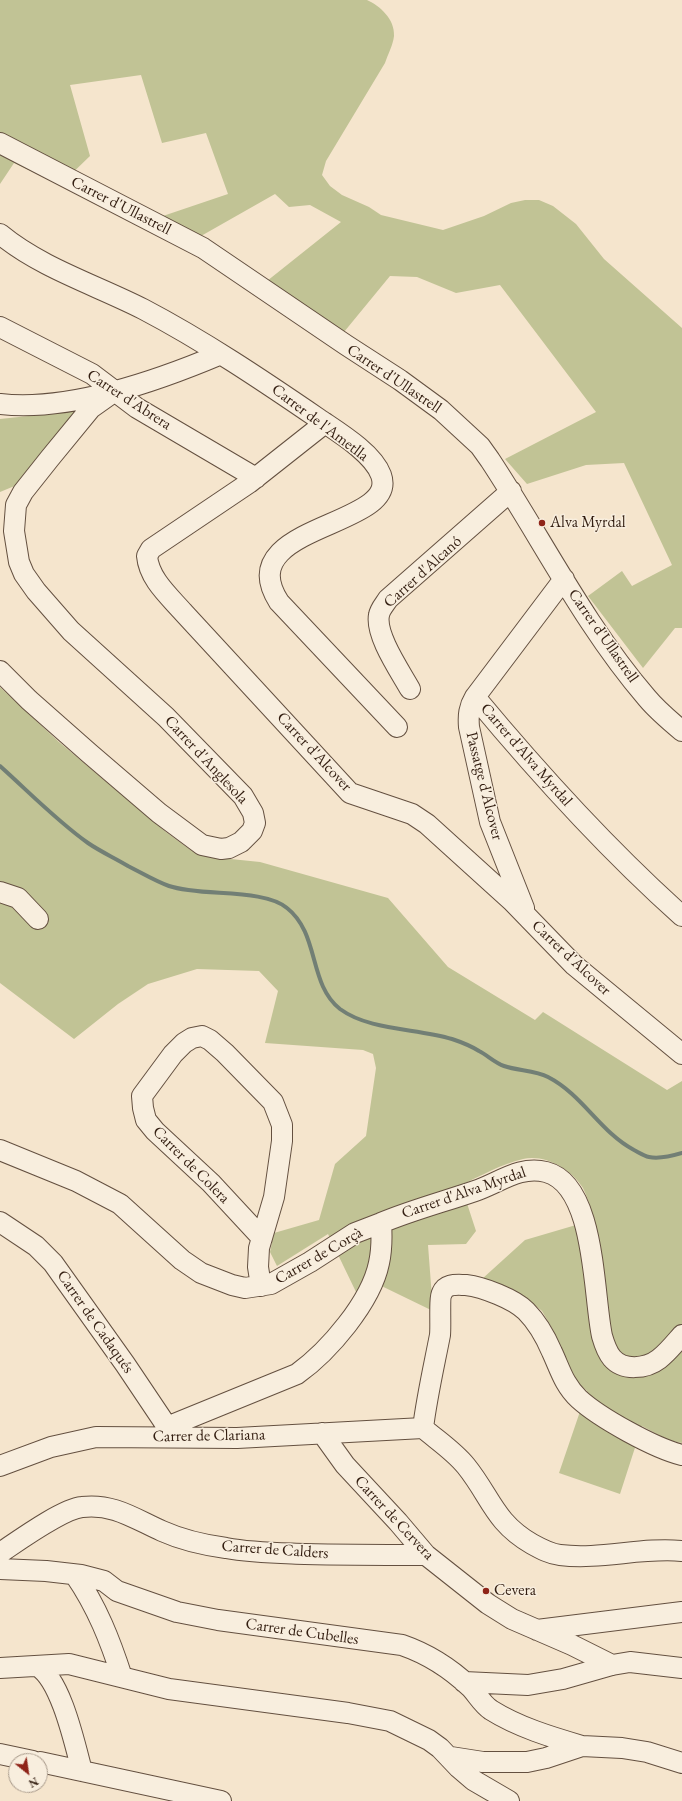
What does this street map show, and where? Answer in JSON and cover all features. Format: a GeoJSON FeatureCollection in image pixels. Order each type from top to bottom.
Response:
{"type":"FeatureCollection","features":[{"type":"Feature","properties":{"kind":"street","name":"Carrer d'Ullastrell"},"geometry":{"type":"LineString","coordinates":[[0,144],[203,248],[400,380],[441,410],[468,434],[490,460],[511,491],[564,579],[614,657],[648,699],[678,728]]}},
{"type":"Feature","properties":{"kind":"street","name":"Carrer de l'Ametlla"},"geometry":{"type":"LineString","coordinates":[[0,234],[23,252],[110,292],[221,354],[279,391],[325,423],[355,445],[374,463],[382,477],[381,490],[378,496],[360,510],[280,551],[271,565],[269,574],[273,593],[279,602],[397,727]]}},
{"type":"Feature","properties":{"kind":"street","name":"Carrer d'Abrera"},"geometry":{"type":"LineString","coordinates":[[0,327],[92,374],[137,408],[256,478]]}},
{"type":"Feature","properties":{"kind":"street"},"geometry":{"type":"LineString","coordinates":[[0,404],[46,404],[76,400],[157,379],[221,354]]}},
{"type":"Feature","properties":{"kind":"street","name":"Carrer d'Anglesola"},"geometry":{"type":"LineString","coordinates":[[0,671],[29,700],[89,753],[159,813],[202,845],[221,849],[229,848],[241,842],[252,831],[255,823],[253,813],[243,796],[166,717],[71,631],[52,611],[24,574],[19,562],[14,531],[16,505],[50,458],[91,408],[115,391]]}},
{"type":"Feature","properties":{"kind":"street","name":"Carrer d'Alcover"},"geometry":{"type":"LineString","coordinates":[[325,423],[256,478],[151,549],[147,556],[151,572],[170,598],[350,793],[412,814],[427,824],[512,901],[574,965],[682,1054]]}},
{"type":"Feature","properties":{"kind":"street","name":"Carrer d'Alcanó"},"geometry":{"type":"LineString","coordinates":[[410,689],[382,635],[379,625],[381,609],[388,599],[511,491]]}},
{"type":"Feature","properties":{"kind":"street"},"geometry":{"type":"LineString","coordinates":[[0,501],[21,497]]}},
{"type":"Feature","properties":{"kind":"street","name":"Carrer d'Alva Myrdal"},"geometry":{"type":"LineString","coordinates":[[564,579],[475,696],[518,748],[597,834],[682,916]]}},
{"type":"Feature","properties":{"kind":"street","name":"Passatge d'Alcover"},"geometry":{"type":"LineString","coordinates":[[475,696],[468,715],[469,727],[490,822],[529,920]]}},
{"type":"Feature","properties":{"kind":"street"},"geometry":{"type":"LineString","coordinates":[[0,892],[18,898],[38,919]]}},
{"type":"Feature","properties":{"kind":"street","name":"Carrer de Colera"},"geometry":{"type":"LineString","coordinates":[[261,1286],[258,1267],[259,1248],[262,1238],[274,1197],[280,1160],[282,1125],[273,1102],[225,1052],[210,1040],[202,1036],[192,1038],[184,1043],[173,1054],[142,1096],[146,1120],[155,1131],[211,1183],[262,1238]]}},
{"type":"Feature","properties":{"kind":"street","name":"Carrer de Corçà"},"geometry":{"type":"LineString","coordinates":[[0,1150],[76,1181],[120,1204],[182,1260],[201,1273],[232,1285],[245,1288],[261,1286],[287,1275],[355,1233],[381,1223],[382,1240],[379,1264],[365,1296],[346,1326],[312,1364],[297,1374],[171,1432]]}},
{"type":"Feature","properties":{"kind":"street","name":"Carrer d'Alva Myrdal"},"geometry":{"type":"LineString","coordinates":[[381,1223],[416,1209],[479,1189],[512,1174],[532,1170],[547,1172],[564,1183],[578,1202],[583,1214],[588,1237],[603,1336],[613,1359],[625,1366],[633,1367],[652,1364],[659,1359],[682,1335]]}},
{"type":"Feature","properties":{"kind":"street","name":"Carrer de Cadaqués"},"geometry":{"type":"LineString","coordinates":[[0,1222],[36,1246],[53,1263],[171,1432]]}},
{"type":"Feature","properties":{"kind":"street"},"geometry":{"type":"LineString","coordinates":[[682,1455],[661,1448],[647,1441],[589,1407],[569,1389],[544,1337],[526,1311],[513,1302],[489,1291],[456,1284],[447,1286],[441,1293],[440,1335],[428,1392],[423,1428],[466,1466],[494,1512],[507,1526],[522,1538],[551,1553],[574,1556],[650,1550],[682,1551]]}},
{"type":"Feature","properties":{"kind":"street","name":"Carrer de Clariana"},"geometry":{"type":"LineString","coordinates":[[0,1466],[51,1447],[96,1437],[171,1432],[237,1438],[423,1428]]}},
{"type":"Feature","properties":{"kind":"street","name":"Carrer de Cervera"},"geometry":{"type":"LineString","coordinates":[[322,1433],[345,1465],[398,1522],[426,1555],[488,1604],[512,1619],[572,1645],[612,1665]]}},
{"type":"Feature","properties":{"kind":"street","name":"Carrer de Calders"},"geometry":{"type":"LineString","coordinates":[[0,1553],[67,1512],[81,1507],[100,1507],[112,1508],[127,1513],[161,1531],[176,1536],[226,1548],[268,1553],[358,1556],[426,1555]]}},
{"type":"Feature","properties":{"kind":"street","name":"Carrer de Cubelles"},"geometry":{"type":"LineString","coordinates":[[0,1569],[75,1574],[104,1581],[118,1591],[176,1612],[218,1620],[402,1645],[420,1651],[436,1660],[464,1682],[490,1709],[538,1732],[582,1746]]}},
{"type":"Feature","properties":{"kind":"street"},"geometry":{"type":"LineString","coordinates":[[75,1574],[91,1598],[122,1677]]}},
{"type":"Feature","properties":{"kind":"street"},"geometry":{"type":"LineString","coordinates":[[536,1630],[682,1612]]}},
{"type":"Feature","properties":{"kind":"street"},"geometry":{"type":"LineString","coordinates":[[464,1682],[528,1685],[563,1679],[612,1665],[630,1662],[682,1668]]}},
{"type":"Feature","properties":{"kind":"street"},"geometry":{"type":"LineString","coordinates":[[0,1668],[69,1664],[170,1690],[375,1717],[390,1721],[429,1740],[451,1757],[473,1780],[509,1801]]}},
{"type":"Feature","properties":{"kind":"street"},"geometry":{"type":"LineString","coordinates":[[37,1666],[44,1670],[50,1678],[62,1704],[82,1771]]}},
{"type":"Feature","properties":{"kind":"street"},"geometry":{"type":"LineString","coordinates":[[451,1757],[484,1762],[527,1762],[546,1758],[582,1746],[622,1748],[647,1752],[682,1763]]}},
{"type":"Feature","properties":{"kind":"street"},"geometry":{"type":"LineString","coordinates":[[48,1764],[221,1801]]}},
{"type":"Feature","properties":{"kind":"green space"},"geometry":{"type":"Polygon","coordinates":[[[0,0],[367,0],[386,14],[394,30],[392,46],[385,63],[326,161],[322,175],[330,186],[342,195],[369,207],[381,215],[443,230],[484,216],[511,203],[525,200],[539,200],[553,206],[576,224],[604,259],[682,328],[682,628],[675,628],[643,668],[588,596],[622,571],[632,586],[672,565],[624,463],[586,465],[527,484],[505,459],[596,412],[500,285],[456,293],[417,277],[390,276],[344,332],[267,281],[341,222],[310,205],[289,207],[275,194],[201,236],[160,217],[228,194],[206,133],[162,143],[141,75],[70,85],[90,156],[60,185],[14,163],[0,184],[0,0]]]}},
{"type":"Feature","properties":{"kind":"green space"},"geometry":{"type":"Polygon","coordinates":[[[75,411],[75,414],[17,485],[0,492],[0,419],[75,411]]]}},
{"type":"Feature","properties":{"kind":"green space"},"geometry":{"type":"Polygon","coordinates":[[[0,687],[59,742],[166,832],[192,851],[221,858],[260,862],[388,898],[448,967],[535,1020],[543,1012],[667,1090],[682,1081],[682,1443],[668,1440],[642,1426],[620,1494],[559,1473],[587,1391],[571,1377],[553,1330],[542,1311],[530,1301],[506,1288],[482,1279],[525,1240],[593,1220],[583,1188],[565,1169],[557,1164],[540,1159],[523,1159],[499,1167],[461,1185],[476,1231],[466,1244],[428,1245],[433,1311],[365,1278],[357,1294],[328,1234],[277,1266],[270,1252],[274,1233],[319,1220],[335,1164],[366,1136],[376,1068],[373,1054],[363,1050],[265,1043],[278,991],[259,971],[197,969],[148,984],[118,1004],[74,1039],[0,983],[0,687]]]}},
{"type":"Feature","properties":{"kind":"waterway"},"geometry":{"type":"LineString","coordinates":[[0,766],[54,816],[88,843],[154,879],[169,886],[183,889],[248,895],[263,898],[276,902],[287,908],[305,931],[318,973],[330,999],[340,1009],[352,1016],[379,1025],[438,1035],[452,1039],[473,1047],[504,1066],[548,1077],[571,1093],[611,1134],[634,1150],[645,1156],[653,1158],[666,1157],[682,1153]]}},
{"type":"Feature","properties":{"kind":"place","name":"Alva Myrdal"},"geometry":{"type":"Point","coordinates":[542,523]}},
{"type":"Feature","properties":{"kind":"place","name":"Cevera"},"geometry":{"type":"Point","coordinates":[486,1591]}}]}
